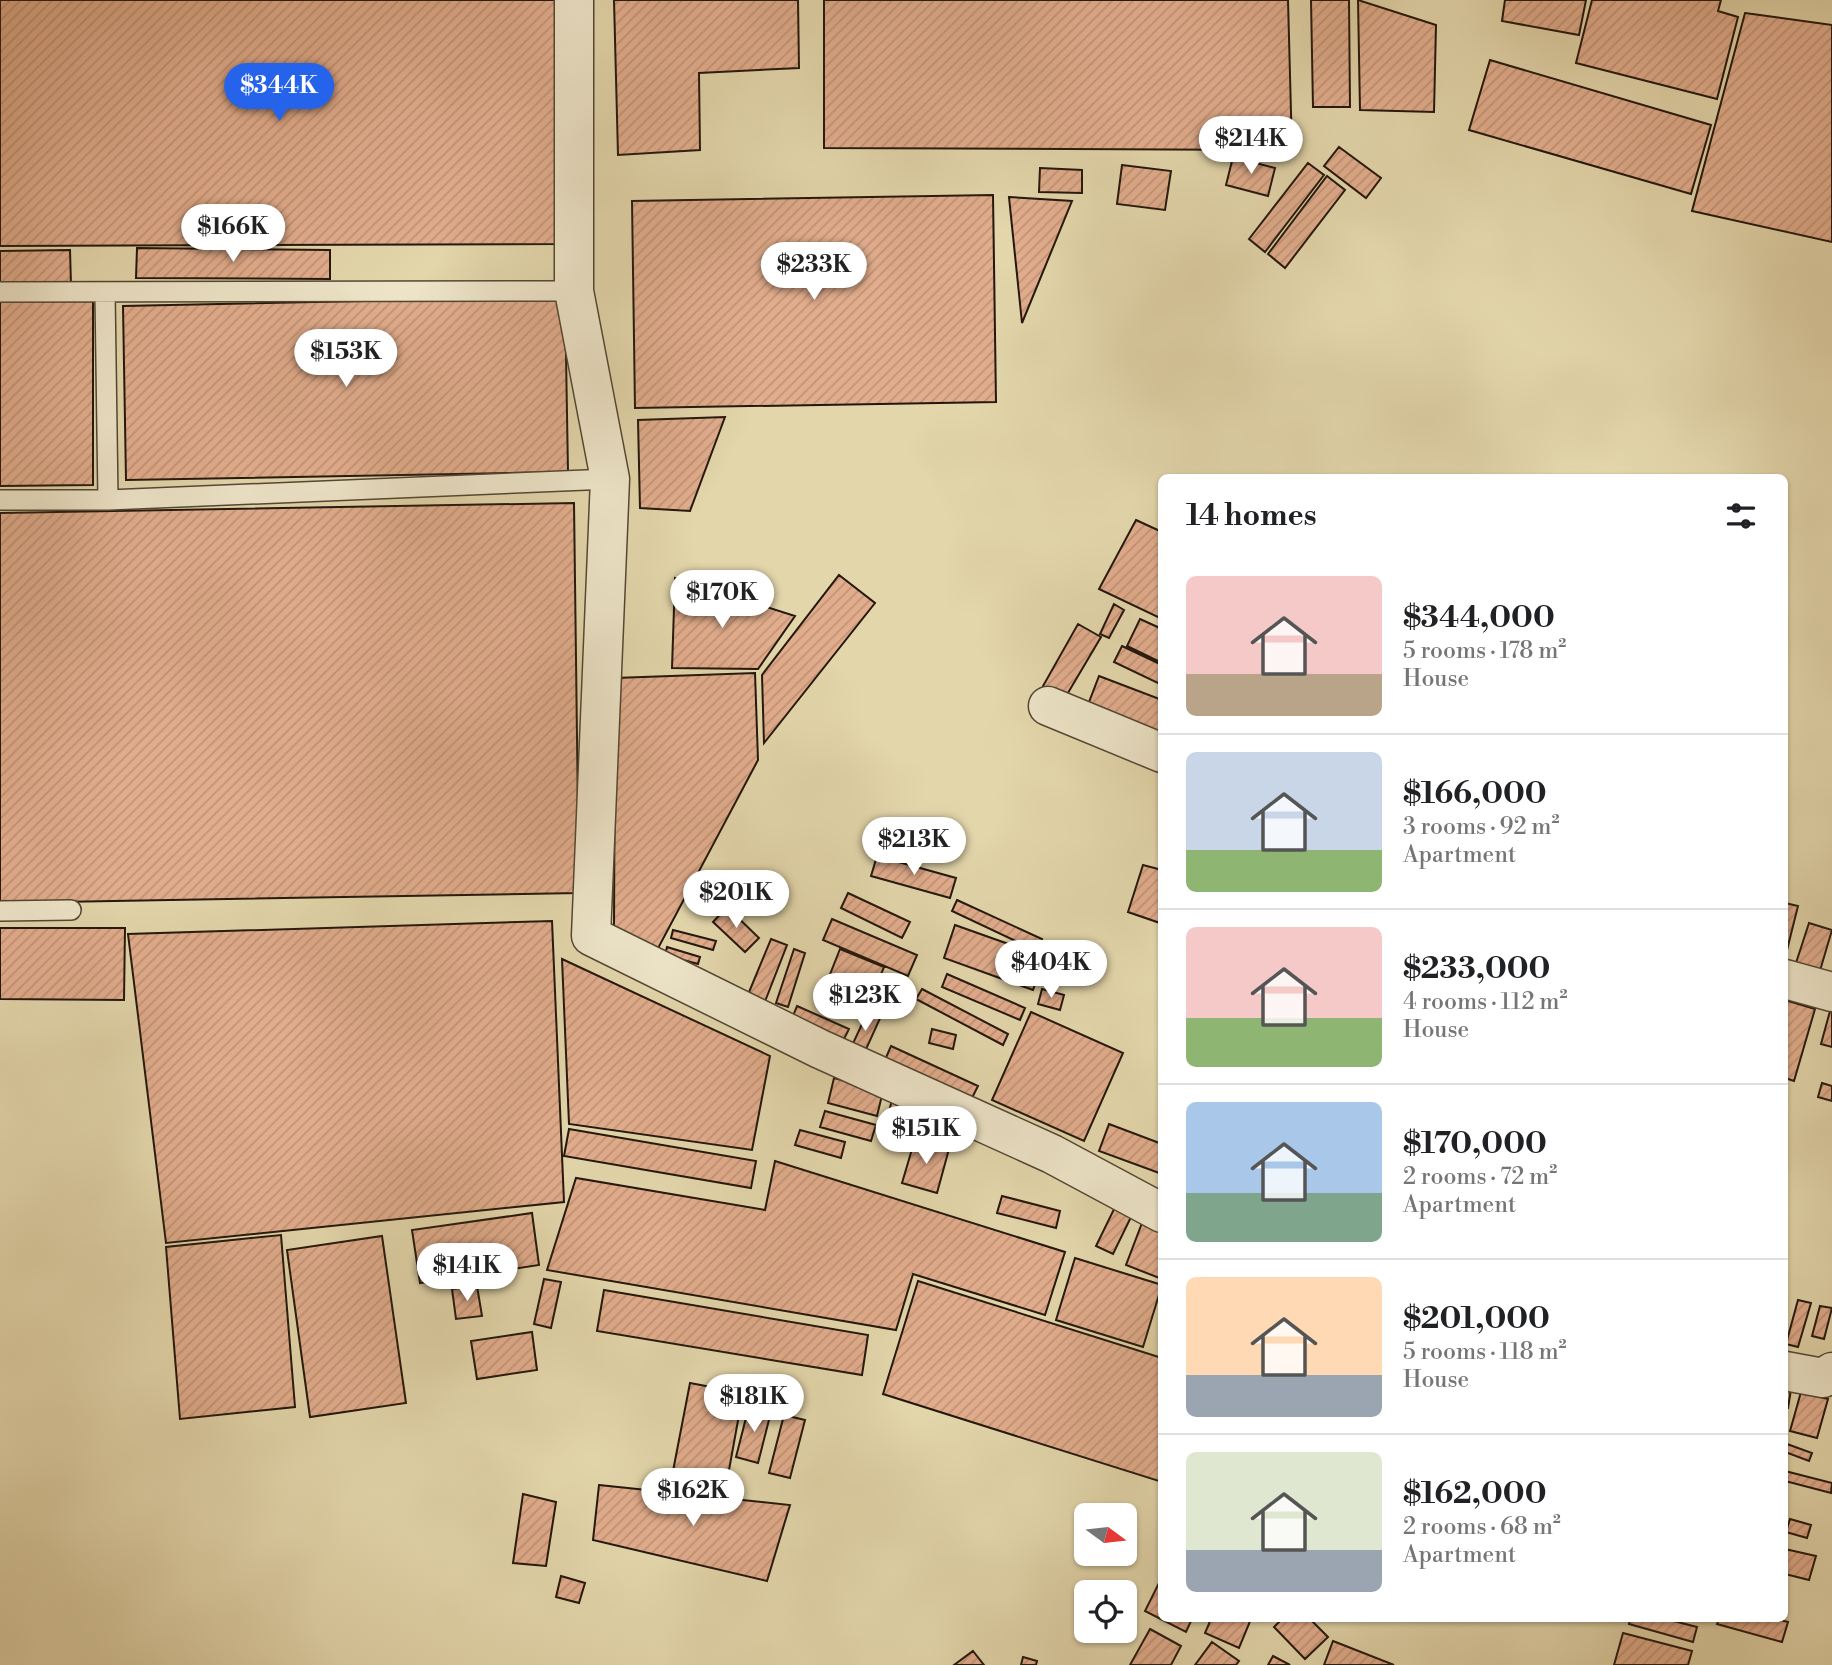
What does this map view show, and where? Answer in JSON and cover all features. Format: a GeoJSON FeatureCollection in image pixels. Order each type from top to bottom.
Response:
{"type":"FeatureCollection","features":[{"type":"Feature","properties":{"kind":"street"},"geometry":{"type":"LineString","coordinates":[[574,0],[574,291],[610,479],[591,936],[832,1055],[1052,1154],[1158,1211]]}},
{"type":"Feature","properties":{"kind":"street"},"geometry":{"type":"LineString","coordinates":[[1048,706],[1158,751]]}},
{"type":"Feature","properties":{"kind":"street"},"geometry":{"type":"LineString","coordinates":[[1788,980],[1832,992]]}},
{"type":"Feature","properties":{"kind":"street"},"geometry":{"type":"LineString","coordinates":[[1788,1372],[1829,1379]]}},
{"type":"Feature","properties":{"kind":"lane"},"geometry":{"type":"LineString","coordinates":[[0,292],[574,291]]}},
{"type":"Feature","properties":{"kind":"lane"},"geometry":{"type":"LineString","coordinates":[[105,293],[108,500]]}},
{"type":"Feature","properties":{"kind":"lane"},"geometry":{"type":"LineString","coordinates":[[0,500],[108,500],[610,479]]}},
{"type":"Feature","properties":{"kind":"lane"},"geometry":{"type":"LineString","coordinates":[[0,911],[71,910]]}},
{"type":"Feature","properties":{"kind":"building"},"geometry":{"type":"Polygon","coordinates":[[[0,0],[559,0],[559,244],[0,246],[0,0]]]}},
{"type":"Feature","properties":{"kind":"building"},"geometry":{"type":"Polygon","coordinates":[[[614,0],[798,0],[799,68],[699,73],[700,150],[618,155],[614,0]]]}},
{"type":"Feature","properties":{"kind":"building"},"geometry":{"type":"Polygon","coordinates":[[[824,0],[1288,0],[1292,150],[824,148],[824,0]]]}},
{"type":"Feature","properties":{"kind":"building"},"geometry":{"type":"Polygon","coordinates":[[[1311,0],[1349,0],[1350,107],[1313,107],[1311,0]]]}},
{"type":"Feature","properties":{"kind":"building"},"geometry":{"type":"Polygon","coordinates":[[[1358,0],[1436,25],[1434,112],[1360,110],[1358,0]]]}},
{"type":"Feature","properties":{"kind":"building"},"geometry":{"type":"Polygon","coordinates":[[[1505,0],[1586,0],[1579,35],[1502,21],[1505,0]]]}},
{"type":"Feature","properties":{"kind":"building"},"geometry":{"type":"Polygon","coordinates":[[[1592,0],[1721,0],[1718,11],[1738,17],[1717,99],[1576,63],[1592,0]]]}},
{"type":"Feature","properties":{"kind":"building"},"geometry":{"type":"Polygon","coordinates":[[[1745,13],[1832,25],[1832,242],[1692,211],[1745,13]]]}},
{"type":"Feature","properties":{"kind":"building"},"geometry":{"type":"Polygon","coordinates":[[[1490,60],[1711,125],[1691,194],[1469,130],[1490,60]]]}},
{"type":"Feature","properties":{"kind":"building"},"geometry":{"type":"Polygon","coordinates":[[[1339,147],[1381,178],[1366,198],[1324,166],[1339,147]]]}},
{"type":"Feature","properties":{"kind":"building"},"geometry":{"type":"Polygon","coordinates":[[[1233,157],[1275,168],[1268,196],[1226,185],[1233,157]]]}},
{"type":"Feature","properties":{"kind":"building"},"geometry":{"type":"Polygon","coordinates":[[[1308,163],[1324,175],[1265,252],[1249,239],[1308,163]]]}},
{"type":"Feature","properties":{"kind":"building"},"geometry":{"type":"Polygon","coordinates":[[[1122,165],[1171,171],[1165,210],[1117,204],[1122,165]]]}},
{"type":"Feature","properties":{"kind":"building"},"geometry":{"type":"Polygon","coordinates":[[[1040,168],[1082,170],[1082,193],[1039,192],[1040,168]]]}},
{"type":"Feature","properties":{"kind":"building"},"geometry":{"type":"Polygon","coordinates":[[[1327,176],[1345,190],[1285,268],[1268,254],[1327,176]]]}},
{"type":"Feature","properties":{"kind":"building"},"geometry":{"type":"Polygon","coordinates":[[[993,195],[996,402],[635,408],[632,201],[993,195]]]}},
{"type":"Feature","properties":{"kind":"building"},"geometry":{"type":"Polygon","coordinates":[[[1009,197],[1072,201],[1022,323],[1009,197]]]}},
{"type":"Feature","properties":{"kind":"building"},"geometry":{"type":"Polygon","coordinates":[[[137,248],[330,250],[330,279],[136,278],[137,248]]]}},
{"type":"Feature","properties":{"kind":"building"},"geometry":{"type":"Polygon","coordinates":[[[70,250],[71,285],[0,286],[0,251],[70,250]]]}},
{"type":"Feature","properties":{"kind":"building"},"geometry":{"type":"Polygon","coordinates":[[[565,297],[568,472],[126,480],[123,306],[565,297]]]}},
{"type":"Feature","properties":{"kind":"building"},"geometry":{"type":"Polygon","coordinates":[[[93,298],[93,485],[0,486],[0,299],[93,298]]]}},
{"type":"Feature","properties":{"kind":"building"},"geometry":{"type":"Polygon","coordinates":[[[725,417],[690,511],[640,508],[638,420],[725,417]]]}},
{"type":"Feature","properties":{"kind":"building"},"geometry":{"type":"Polygon","coordinates":[[[574,503],[579,893],[0,903],[0,513],[574,503]]]}},
{"type":"Feature","properties":{"kind":"building"},"geometry":{"type":"Polygon","coordinates":[[[1136,520],[1158,530],[1158,617],[1099,589],[1136,520]]]}},
{"type":"Feature","properties":{"kind":"building"},"geometry":{"type":"Polygon","coordinates":[[[839,575],[875,603],[764,743],[762,675],[839,575]]]}},
{"type":"Feature","properties":{"kind":"building"},"geometry":{"type":"Polygon","coordinates":[[[675,578],[795,616],[758,669],[672,668],[675,578]]]}},
{"type":"Feature","properties":{"kind":"building"},"geometry":{"type":"Polygon","coordinates":[[[1114,604],[1124,610],[1109,638],[1100,634],[1114,604]]]}},
{"type":"Feature","properties":{"kind":"building"},"geometry":{"type":"Polygon","coordinates":[[[1140,619],[1158,627],[1158,661],[1127,646],[1140,619]]]}},
{"type":"Feature","properties":{"kind":"building"},"geometry":{"type":"Polygon","coordinates":[[[1078,624],[1101,637],[1065,698],[1043,686],[1078,624]]]}},
{"type":"Feature","properties":{"kind":"building"},"geometry":{"type":"Polygon","coordinates":[[[1122,646],[1158,663],[1158,683],[1114,662],[1122,646]]]}},
{"type":"Feature","properties":{"kind":"building"},"geometry":{"type":"Polygon","coordinates":[[[755,673],[758,760],[655,954],[614,931],[615,678],[755,673]]]}},
{"type":"Feature","properties":{"kind":"building"},"geometry":{"type":"Polygon","coordinates":[[[1099,676],[1158,698],[1158,737],[1086,710],[1099,676]]]}},
{"type":"Feature","properties":{"kind":"building"},"geometry":{"type":"Polygon","coordinates":[[[877,856],[956,878],[950,898],[871,876],[877,856]]]}},
{"type":"Feature","properties":{"kind":"building"},"geometry":{"type":"Polygon","coordinates":[[[1143,865],[1158,869],[1158,922],[1128,912],[1143,865]]]}},
{"type":"Feature","properties":{"kind":"building"},"geometry":{"type":"Polygon","coordinates":[[[700,884],[720,889],[713,912],[693,907],[700,884]]]}},
{"type":"Feature","properties":{"kind":"building"},"geometry":{"type":"Polygon","coordinates":[[[848,893],[910,922],[902,938],[841,908],[848,893]]]}},
{"type":"Feature","properties":{"kind":"building"},"geometry":{"type":"Polygon","coordinates":[[[957,900],[1042,939],[1037,951],[952,911],[957,900]]]}},
{"type":"Feature","properties":{"kind":"building"},"geometry":{"type":"Polygon","coordinates":[[[1788,904],[1798,906],[1788,946],[1788,904]]]}},
{"type":"Feature","properties":{"kind":"building"},"geometry":{"type":"Polygon","coordinates":[[[727,907],[759,938],[745,952],[713,922],[727,907]]]}},
{"type":"Feature","properties":{"kind":"building"},"geometry":{"type":"Polygon","coordinates":[[[832,919],[917,955],[908,976],[823,940],[832,919]]]}},
{"type":"Feature","properties":{"kind":"building"},"geometry":{"type":"Polygon","coordinates":[[[552,921],[564,1202],[166,1243],[128,934],[552,921]]]}},
{"type":"Feature","properties":{"kind":"building"},"geometry":{"type":"Polygon","coordinates":[[[1809,923],[1832,930],[1819,974],[1795,966],[1809,923]]]}},
{"type":"Feature","properties":{"kind":"building"},"geometry":{"type":"Polygon","coordinates":[[[955,925],[1045,957],[1033,990],[944,958],[955,925]]]}},
{"type":"Feature","properties":{"kind":"building"},"geometry":{"type":"Polygon","coordinates":[[[0,928],[125,928],[124,1000],[0,999],[0,928]]]}},
{"type":"Feature","properties":{"kind":"building"},"geometry":{"type":"Polygon","coordinates":[[[673,930],[716,941],[713,950],[671,938],[673,930]]]}},
{"type":"Feature","properties":{"kind":"building"},"geometry":{"type":"Polygon","coordinates":[[[771,939],[787,945],[764,1004],[747,997],[771,939]]]}},
{"type":"Feature","properties":{"kind":"building"},"geometry":{"type":"Polygon","coordinates":[[[667,947],[700,957],[698,964],[665,955],[667,947]]]}},
{"type":"Feature","properties":{"kind":"building"},"geometry":{"type":"Polygon","coordinates":[[[794,949],[805,953],[788,1007],[776,1003],[794,949]]]}},
{"type":"Feature","properties":{"kind":"building"},"geometry":{"type":"Polygon","coordinates":[[[840,949],[884,967],[873,994],[829,977],[840,949]]]}},
{"type":"Feature","properties":{"kind":"building"},"geometry":{"type":"Polygon","coordinates":[[[562,959],[770,1056],[752,1150],[569,1124],[562,959]]]}},
{"type":"Feature","properties":{"kind":"building"},"geometry":{"type":"Polygon","coordinates":[[[947,974],[1025,1008],[1020,1020],[942,987],[947,974]]]}},
{"type":"Feature","properties":{"kind":"building"},"geometry":{"type":"Polygon","coordinates":[[[922,989],[1008,1034],[1003,1045],[916,999],[922,989]]]}},
{"type":"Feature","properties":{"kind":"building"},"geometry":{"type":"Polygon","coordinates":[[[1042,989],[1064,995],[1060,1010],[1038,1004],[1042,989]]]}},
{"type":"Feature","properties":{"kind":"building"},"geometry":{"type":"Polygon","coordinates":[[[1788,1001],[1815,1009],[1794,1081],[1788,1079],[1788,1001]]]}},
{"type":"Feature","properties":{"kind":"building"},"geometry":{"type":"Polygon","coordinates":[[[797,1006],[849,1029],[844,1039],[793,1016],[797,1006]]]}},
{"type":"Feature","properties":{"kind":"building"},"geometry":{"type":"Polygon","coordinates":[[[869,1009],[882,1014],[862,1058],[849,1052],[869,1009]]]}},
{"type":"Feature","properties":{"kind":"building"},"geometry":{"type":"Polygon","coordinates":[[[1832,1011],[1832,1047],[1821,1044],[1832,1011]]]}},
{"type":"Feature","properties":{"kind":"building"},"geometry":{"type":"Polygon","coordinates":[[[1031,1012],[1123,1053],[1084,1141],[992,1100],[1031,1012]]]}},
{"type":"Feature","properties":{"kind":"building"},"geometry":{"type":"Polygon","coordinates":[[[932,1029],[956,1035],[953,1049],[929,1043],[932,1029]]]}},
{"type":"Feature","properties":{"kind":"building"},"geometry":{"type":"Polygon","coordinates":[[[891,1046],[978,1086],[970,1102],[884,1062],[891,1046]]]}},
{"type":"Feature","properties":{"kind":"building"},"geometry":{"type":"Polygon","coordinates":[[[834,1078],[883,1091],[877,1116],[828,1103],[834,1078]]]}},
{"type":"Feature","properties":{"kind":"building"},"geometry":{"type":"Polygon","coordinates":[[[1822,1083],[1832,1086],[1832,1101],[1818,1097],[1822,1083]]]}},
{"type":"Feature","properties":{"kind":"building"},"geometry":{"type":"Polygon","coordinates":[[[892,1100],[963,1120],[957,1141],[910,1128],[905,1144],[882,1137],[892,1100]]]}},
{"type":"Feature","properties":{"kind":"building"},"geometry":{"type":"Polygon","coordinates":[[[825,1111],[876,1125],[871,1141],[820,1127],[825,1111]]]}},
{"type":"Feature","properties":{"kind":"building"},"geometry":{"type":"Polygon","coordinates":[[[1109,1124],[1158,1142],[1158,1173],[1099,1151],[1109,1124]]]}},
{"type":"Feature","properties":{"kind":"building"},"geometry":{"type":"Polygon","coordinates":[[[569,1129],[756,1161],[751,1188],[564,1156],[569,1129]]]}},
{"type":"Feature","properties":{"kind":"building"},"geometry":{"type":"Polygon","coordinates":[[[800,1130],[845,1142],[841,1158],[795,1145],[800,1130]]]}},
{"type":"Feature","properties":{"kind":"building"},"geometry":{"type":"Polygon","coordinates":[[[915,1139],[949,1149],[937,1193],[902,1183],[915,1139]]]}},
{"type":"Feature","properties":{"kind":"building"},"geometry":{"type":"Polygon","coordinates":[[[775,1161],[1065,1252],[1045,1315],[913,1274],[896,1330],[547,1270],[576,1178],[765,1210],[775,1161]]]}},
{"type":"Feature","properties":{"kind":"building"},"geometry":{"type":"Polygon","coordinates":[[[1002,1196],[1060,1211],[1056,1228],[997,1213],[1002,1196]]]}},
{"type":"Feature","properties":{"kind":"building"},"geometry":{"type":"Polygon","coordinates":[[[1116,1205],[1133,1213],[1113,1254],[1096,1246],[1116,1205]]]}},
{"type":"Feature","properties":{"kind":"building"},"geometry":{"type":"Polygon","coordinates":[[[532,1213],[539,1265],[420,1283],[412,1230],[532,1213]]]}},
{"type":"Feature","properties":{"kind":"building"},"geometry":{"type":"Polygon","coordinates":[[[1142,1223],[1158,1229],[1158,1277],[1126,1265],[1142,1223]]]}},
{"type":"Feature","properties":{"kind":"building"},"geometry":{"type":"Polygon","coordinates":[[[281,1235],[295,1407],[180,1419],[166,1247],[281,1235]]]}},
{"type":"Feature","properties":{"kind":"building"},"geometry":{"type":"Polygon","coordinates":[[[382,1236],[406,1403],[310,1417],[287,1250],[382,1236]]]}},
{"type":"Feature","properties":{"kind":"building"},"geometry":{"type":"Polygon","coordinates":[[[1075,1258],[1158,1284],[1158,1298],[1143,1347],[1056,1320],[1075,1258]]]}},
{"type":"Feature","properties":{"kind":"building"},"geometry":{"type":"Polygon","coordinates":[[[544,1279],[561,1282],[551,1328],[534,1324],[544,1279]]]}},
{"type":"Feature","properties":{"kind":"building"},"geometry":{"type":"Polygon","coordinates":[[[918,1281],[1158,1357],[1158,1481],[883,1394],[918,1281]]]}},
{"type":"Feature","properties":{"kind":"building"},"geometry":{"type":"Polygon","coordinates":[[[477,1286],[482,1316],[456,1319],[452,1289],[477,1286]]]}},
{"type":"Feature","properties":{"kind":"building"},"geometry":{"type":"Polygon","coordinates":[[[604,1290],[868,1335],[862,1375],[597,1331],[604,1290]]]}},
{"type":"Feature","properties":{"kind":"building"},"geometry":{"type":"Polygon","coordinates":[[[1798,1300],[1811,1303],[1798,1347],[1788,1344],[1798,1300]]]}},
{"type":"Feature","properties":{"kind":"building"},"geometry":{"type":"Polygon","coordinates":[[[1820,1306],[1832,1308],[1824,1339],[1812,1336],[1820,1306]]]}},
{"type":"Feature","properties":{"kind":"building"},"geometry":{"type":"Polygon","coordinates":[[[532,1332],[537,1370],[477,1379],[471,1341],[532,1332]]]}},
{"type":"Feature","properties":{"kind":"building"},"geometry":{"type":"Polygon","coordinates":[[[1788,1382],[1792,1383],[1788,1408],[1788,1382]]]}},
{"type":"Feature","properties":{"kind":"building"},"geometry":{"type":"Polygon","coordinates":[[[690,1383],[743,1393],[727,1481],[673,1471],[690,1383]]]}},
{"type":"Feature","properties":{"kind":"building"},"geometry":{"type":"Polygon","coordinates":[[[1801,1392],[1828,1399],[1817,1438],[1790,1431],[1801,1392]]]}},
{"type":"Feature","properties":{"kind":"building"},"geometry":{"type":"Polygon","coordinates":[[[749,1406],[771,1412],[758,1463],[736,1457],[749,1406]]]}},
{"type":"Feature","properties":{"kind":"building"},"geometry":{"type":"Polygon","coordinates":[[[784,1415],[805,1420],[790,1478],[769,1473],[784,1415]]]}},
{"type":"Feature","properties":{"kind":"building"},"geometry":{"type":"Polygon","coordinates":[[[1788,1444],[1812,1453],[1809,1461],[1788,1453],[1788,1444]]]}},
{"type":"Feature","properties":{"kind":"building"},"geometry":{"type":"Polygon","coordinates":[[[1788,1472],[1832,1483],[1831,1493],[1788,1482],[1788,1472]]]}},
{"type":"Feature","properties":{"kind":"building"},"geometry":{"type":"Polygon","coordinates":[[[599,1485],[790,1505],[767,1581],[593,1540],[599,1485]]]}},
{"type":"Feature","properties":{"kind":"building"},"geometry":{"type":"Polygon","coordinates":[[[523,1494],[556,1502],[546,1566],[513,1563],[523,1494]]]}},
{"type":"Feature","properties":{"kind":"building"},"geometry":{"type":"Polygon","coordinates":[[[1790,1519],[1811,1525],[1807,1538],[1788,1533],[1790,1519]]]}},
{"type":"Feature","properties":{"kind":"building"},"geometry":{"type":"Polygon","coordinates":[[[1788,1550],[1816,1556],[1809,1580],[1788,1575],[1788,1550]]]}},
{"type":"Feature","properties":{"kind":"building"},"geometry":{"type":"Polygon","coordinates":[[[561,1576],[585,1583],[579,1603],[556,1597],[561,1576]]]}},
{"type":"Feature","properties":{"kind":"building"},"geometry":{"type":"Polygon","coordinates":[[[1158,1585],[1158,1618],[1145,1611],[1158,1585]]]}},
{"type":"Feature","properties":{"kind":"building"},"geometry":{"type":"Polygon","coordinates":[[[1166,1622],[1191,1622],[1186,1632],[1166,1622]]]}},
{"type":"Feature","properties":{"kind":"building"},"geometry":{"type":"Polygon","coordinates":[[[1210,1622],[1250,1622],[1239,1648],[1205,1633],[1210,1622]]]}},
{"type":"Feature","properties":{"kind":"building"},"geometry":{"type":"Polygon","coordinates":[[[1279,1622],[1313,1622],[1328,1637],[1305,1659],[1274,1627],[1279,1622]]]}},
{"type":"Feature","properties":{"kind":"building"},"geometry":{"type":"Polygon","coordinates":[[[1678,1622],[1697,1627],[1693,1642],[1629,1624],[1678,1622]]]}},
{"type":"Feature","properties":{"kind":"building"},"geometry":{"type":"Polygon","coordinates":[[[1718,1622],[1788,1622],[1782,1642],[1717,1624],[1718,1622]]]}},
{"type":"Feature","properties":{"kind":"building"},"geometry":{"type":"Polygon","coordinates":[[[1150,1629],[1181,1646],[1171,1665],[1130,1665],[1150,1629]]]}},
{"type":"Feature","properties":{"kind":"building"},"geometry":{"type":"Polygon","coordinates":[[[1623,1633],[1692,1651],[1688,1665],[1614,1665],[1623,1633]]]}},
{"type":"Feature","properties":{"kind":"building"},"geometry":{"type":"Polygon","coordinates":[[[1333,1641],[1394,1665],[1324,1665],[1333,1641]]]}},
{"type":"Feature","properties":{"kind":"building"},"geometry":{"type":"Polygon","coordinates":[[[1212,1642],[1239,1661],[1236,1665],[1195,1665],[1212,1642]]]}},
{"type":"Feature","properties":{"kind":"building"},"geometry":{"type":"Polygon","coordinates":[[[973,1651],[984,1665],[954,1665],[973,1651]]]}},
{"type":"Feature","properties":{"kind":"building"},"geometry":{"type":"Polygon","coordinates":[[[1273,1656],[1290,1665],[1268,1665],[1273,1656]]]}},
{"type":"Feature","properties":{"kind":"building"},"geometry":{"type":"Polygon","coordinates":[[[1023,1657],[1037,1661],[1036,1665],[1021,1665],[1023,1657]]]}}]}
